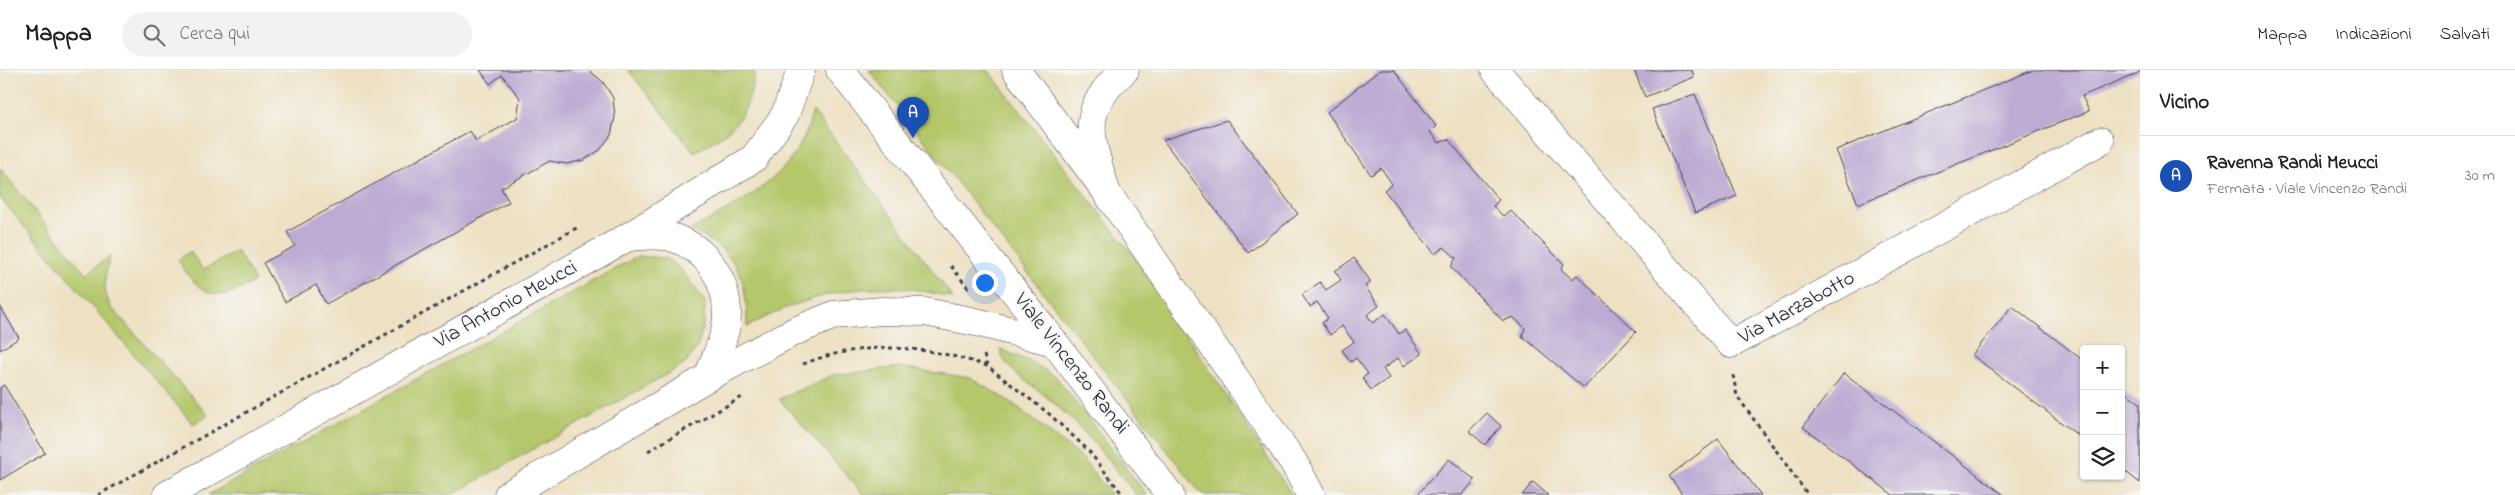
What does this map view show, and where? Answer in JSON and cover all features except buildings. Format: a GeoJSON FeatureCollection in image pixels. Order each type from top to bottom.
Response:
{"type":"FeatureCollection","features":[{"type":"Feature","properties":{"kind":"street","name":"Via Antonio Meucci"},"geometry":{"type":"LineString","coordinates":[[167,495],[628,237],[754,158],[785,115],[801,70]]}},
{"type":"Feature","properties":{"kind":"street","name":"Viale Vincenzo Randi"},"geometry":{"type":"LineString","coordinates":[[840,70],[1054,342],[1170,495]]}},
{"type":"Feature","properties":{"kind":"street"},"geometry":{"type":"LineString","coordinates":[[1016,70],[1105,190],[1294,463],[1312,495]]}},
{"type":"Feature","properties":{"kind":"street"},"geometry":{"type":"LineString","coordinates":[[1105,190],[1090,137],[1093,108],[1110,82],[1125,70]]}},
{"type":"Feature","properties":{"kind":"street","name":"Via Marzabotto"},"geometry":{"type":"LineString","coordinates":[[1495,70],[1731,344],[2100,141]]}},
{"type":"Feature","properties":{"kind":"street"},"geometry":{"type":"LineString","coordinates":[[628,237],[654,235],[674,238],[697,249],[714,268],[725,290],[727,316],[708,377]]}},
{"type":"Feature","properties":{"kind":"street"},"geometry":{"type":"LineString","coordinates":[[508,495],[708,377],[792,332],[834,314],[882,311],[924,312],[976,322],[1054,342]]}},
{"type":"Feature","properties":{"kind":"path"},"geometry":{"type":"LineString","coordinates":[[98,495],[581,225]]}},
{"type":"Feature","properties":{"kind":"path"},"geometry":{"type":"LineString","coordinates":[[1731,344],[1737,396],[1808,495]]}},
{"type":"Feature","properties":{"kind":"path"},"geometry":{"type":"LineString","coordinates":[[796,367],[830,353],[866,348],[915,349],[965,358],[987,366]]}},
{"type":"Feature","properties":{"kind":"path"},"geometry":{"type":"LineString","coordinates":[[646,453],[746,395]]}},
{"type":"Feature","properties":{"kind":"green space"},"geometry":{"type":"Polygon","coordinates":[[[628,70],[755,70],[749,100],[738,121],[720,137],[694,152],[628,70]]]}},
{"type":"Feature","properties":{"kind":"green space"},"geometry":{"type":"Polygon","coordinates":[[[869,70],[988,70],[1139,263],[1292,495],[1202,495],[869,70]]]}},
{"type":"Feature","properties":{"kind":"green space"},"geometry":{"type":"Polygon","coordinates":[[[813,111],[953,298],[907,289],[860,289],[801,302],[747,327],[745,294],[737,268],[720,248],[691,230],[740,202],[770,181],[795,154],[808,128],[813,111]]]}},
{"type":"Feature","properties":{"kind":"green space"},"geometry":{"type":"Polygon","coordinates":[[[0,168],[86,274],[110,256],[105,276],[105,287],[111,307],[208,415],[193,424],[0,198],[0,168]]]}},
{"type":"Feature","properties":{"kind":"green space"},"geometry":{"type":"Polygon","coordinates":[[[190,251],[203,270],[237,251],[255,281],[230,293],[211,293],[202,289],[194,282],[178,260],[190,251]]]}},
{"type":"Feature","properties":{"kind":"green space"},"geometry":{"type":"Polygon","coordinates":[[[638,256],[666,258],[681,269],[705,302],[704,323],[698,346],[685,364],[451,495],[208,495],[638,256]]]}},
{"type":"Feature","properties":{"kind":"green space"},"geometry":{"type":"Polygon","coordinates":[[[1000,349],[1033,363],[1057,378],[1147,495],[1136,495],[1102,452],[1079,427],[1053,402],[1005,362],[1000,349]]]}},
{"type":"Feature","properties":{"kind":"green space"},"geometry":{"type":"Polygon","coordinates":[[[899,367],[970,378],[1011,402],[1082,458],[1111,495],[864,495],[779,399],[833,375],[899,367]]]}},
{"type":"Feature","properties":{"kind":"place","name":"Ravenna Randi Meucci"},"geometry":{"type":"Point","coordinates":[913,138]}}]}
